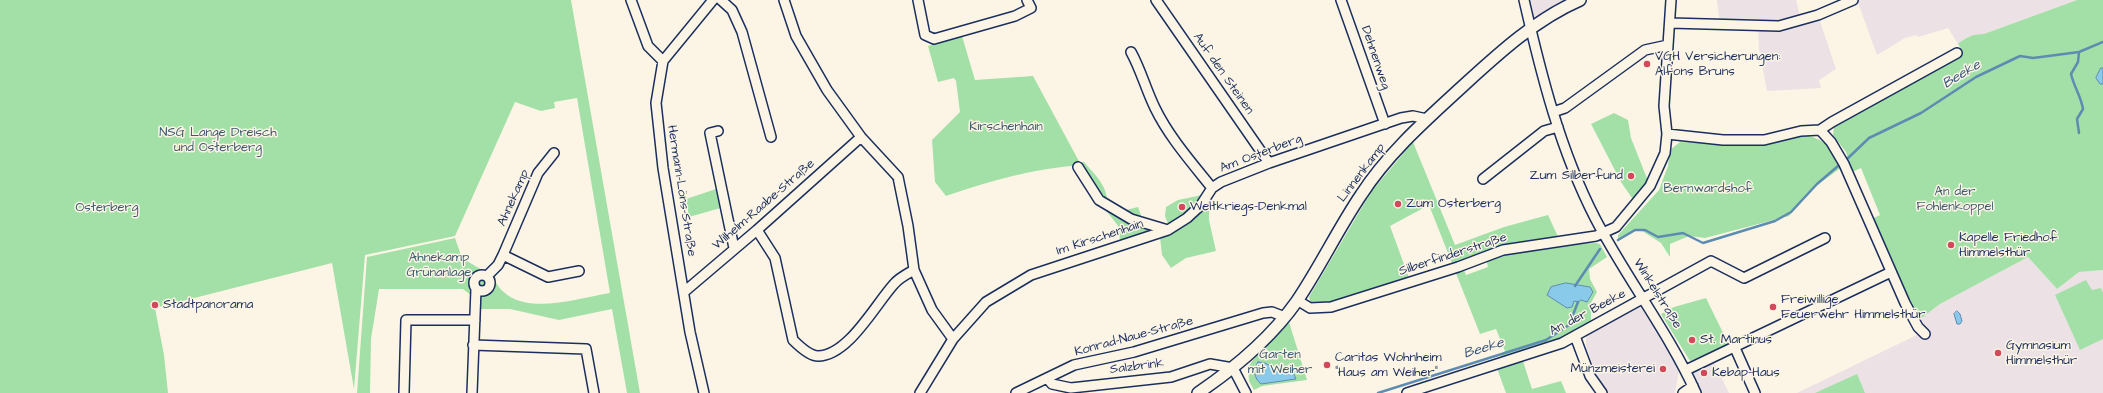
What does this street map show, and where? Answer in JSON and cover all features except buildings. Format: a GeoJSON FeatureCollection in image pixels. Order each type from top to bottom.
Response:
{"type":"FeatureCollection","features":[{"type":"Feature","properties":{"kind":"main road","name":"Linnenkamp"},"geometry":{"type":"LineString","coordinates":[[1198,393],[1233,368],[1260,344],[1285,317],[1297,300],[1361,194],[1384,165],[1427,119],[1479,72],[1531,29],[1551,14],[1580,0]]}},
{"type":"Feature","properties":{"kind":"street"},"geometry":{"type":"LineString","coordinates":[[631,0],[648,46],[663,61],[713,0]]}},
{"type":"Feature","properties":{"kind":"street"},"geometry":{"type":"LineString","coordinates":[[721,0],[732,10],[742,32],[771,137]]}},
{"type":"Feature","properties":{"kind":"street"},"geometry":{"type":"LineString","coordinates":[[784,0],[796,36],[827,90],[861,137],[898,177],[908,226],[914,270],[932,310],[953,339]]}},
{"type":"Feature","properties":{"kind":"street"},"geometry":{"type":"LineString","coordinates":[[918,0],[925,35],[934,39],[1015,16],[1031,8],[1027,0]]}},
{"type":"Feature","properties":{"kind":"street","name":"Auf den Steinen"},"geometry":{"type":"LineString","coordinates":[[1156,0],[1269,164]]}},
{"type":"Feature","properties":{"kind":"street","name":"Dehnenweg"},"geometry":{"type":"LineString","coordinates":[[1342,0],[1385,124]]}},
{"type":"Feature","properties":{"kind":"street","name":"Winkelstraße"},"geometry":{"type":"LineString","coordinates":[[1524,0],[1553,112],[1578,181],[1603,233],[1669,338],[1686,370],[1694,390]]}},
{"type":"Feature","properties":{"kind":"street","name":"Silberfinderstraße"},"geometry":{"type":"LineString","coordinates":[[1297,300],[1310,308],[1331,307],[1458,267],[1503,250],[1596,236],[1616,227],[1650,186],[1665,153],[1667,134],[1664,106],[1671,0]]}},
{"type":"Feature","properties":{"kind":"street"},"geometry":{"type":"LineString","coordinates":[[1670,24],[1779,26],[1812,16],[1853,0]]}},
{"type":"Feature","properties":{"kind":"street"},"geometry":{"type":"LineString","coordinates":[[1553,112],[1565,108],[1645,50],[1668,44]]}},
{"type":"Feature","properties":{"kind":"street","name":"Am Osterberg"},"geometry":{"type":"LineString","coordinates":[[1131,52],[1140,69],[1155,108],[1178,143],[1212,188],[1221,182],[1269,164],[1385,124],[1410,116],[1427,119]]}},
{"type":"Feature","properties":{"kind":"street"},"geometry":{"type":"LineString","coordinates":[[1667,134],[1723,140],[1764,140],[1801,131],[1820,130],[1957,53]]}},
{"type":"Feature","properties":{"kind":"street","name":"Hermann-Löns-Straße"},"geometry":{"type":"LineString","coordinates":[[663,61],[656,103],[658,131],[684,292],[704,393]]}},
{"type":"Feature","properties":{"kind":"street"},"geometry":{"type":"LineString","coordinates":[[1483,179],[1544,131],[1558,127]]}},
{"type":"Feature","properties":{"kind":"street"},"geometry":{"type":"LineString","coordinates":[[1820,130],[1831,142],[1844,164],[1891,272],[1918,327],[1925,334]]}},
{"type":"Feature","properties":{"kind":"street"},"geometry":{"type":"LineString","coordinates":[[718,131],[710,133],[734,248]]}},
{"type":"Feature","properties":{"kind":"street","name":"Wilhelm-Raabe-Straße"},"geometry":{"type":"LineString","coordinates":[[684,292],[757,230],[861,137]]}},
{"type":"Feature","properties":{"kind":"street","name":"Ahnekamp"},"geometry":{"type":"LineString","coordinates":[[472,393],[476,289],[481,291],[488,289],[490,282],[487,276],[498,265],[503,256],[538,173],[554,153]]}},
{"type":"Feature","properties":{"kind":"street"},"geometry":{"type":"LineString","coordinates":[[1078,167],[1099,200],[1131,219],[1168,230]]}},
{"type":"Feature","properties":{"kind":"street","name":"Im Kirschenhain"},"geometry":{"type":"LineString","coordinates":[[920,393],[953,339],[986,302],[1031,275],[1168,230],[1187,218],[1201,205],[1212,188]]}},
{"type":"Feature","properties":{"kind":"street"},"geometry":{"type":"LineString","coordinates":[[757,230],[775,258],[793,340],[800,347],[817,356],[831,354],[848,342],[895,282],[914,270]]}},
{"type":"Feature","properties":{"kind":"street","name":"An der Beeke"},"geometry":{"type":"LineString","coordinates":[[1407,393],[1556,346],[1711,261],[1744,278],[1825,238]]}},
{"type":"Feature","properties":{"kind":"street"},"geometry":{"type":"LineString","coordinates":[[503,256],[548,277],[579,271]]}},
{"type":"Feature","properties":{"kind":"street"},"geometry":{"type":"LineString","coordinates":[[1686,370],[1735,348],[1891,272]]}},
{"type":"Feature","properties":{"kind":"street","name":"Konrad-Naue-Straße"},"geometry":{"type":"LineString","coordinates":[[1016,393],[1081,363],[1134,352],[1262,313],[1272,312],[1285,317]]}},
{"type":"Feature","properties":{"kind":"street"},"geometry":{"type":"LineString","coordinates":[[404,393],[406,320],[475,320]]}},
{"type":"Feature","properties":{"kind":"street"},"geometry":{"type":"LineString","coordinates":[[1575,336],[1590,376],[1602,393]]}},
{"type":"Feature","properties":{"kind":"street"},"geometry":{"type":"LineString","coordinates":[[474,345],[586,349],[594,393]]}},
{"type":"Feature","properties":{"kind":"street"},"geometry":{"type":"LineString","coordinates":[[1735,348],[1755,393]]}},
{"type":"Feature","properties":{"kind":"street","name":"Salzbrink"},"geometry":{"type":"LineString","coordinates":[[1047,378],[1052,384],[1071,388],[1171,377],[1210,364],[1233,368]]}},
{"type":"Feature","properties":{"kind":"street"},"geometry":{"type":"LineString","coordinates":[[1233,368],[1246,393]]}},
{"type":"Feature","properties":{"kind":"street"},"geometry":{"type":"LineString","coordinates":[[1683,393],[1694,390]]}},
{"type":"Feature","properties":{"kind":"shaded area"},"geometry":{"type":"Polygon","coordinates":[[[1527,0],[1577,0],[1533,23],[1527,0]]]}},
{"type":"Feature","properties":{"kind":"shaded area"},"geometry":{"type":"Polygon","coordinates":[[[1717,0],[1796,0],[1801,20],[1818,15],[1836,69],[1819,80],[1821,88],[1767,91],[1759,48],[1758,27],[1720,25],[1717,0]]]}},
{"type":"Feature","properties":{"kind":"shaded area"},"geometry":{"type":"Polygon","coordinates":[[[1857,0],[2077,0],[1984,34],[1978,34],[1965,38],[1958,44],[1948,28],[1918,37],[1916,35],[1905,38],[1877,55],[1857,0]]]}},
{"type":"Feature","properties":{"kind":"shaded area","name":"Gymnasium Himmelsthür"},"geometry":{"type":"Polygon","coordinates":[[[2028,257],[2057,289],[2079,272],[2103,270],[2103,393],[1797,393],[1923,332],[1919,320],[1940,304],[2028,257]]]}},
{"type":"Feature","properties":{"kind":"shaded area"},"geometry":{"type":"Polygon","coordinates":[[[1640,306],[1665,342],[1679,370],[1675,393],[1608,393],[1602,385],[1593,366],[1586,346],[1586,334],[1640,306]]]}},
{"type":"Feature","properties":{"kind":"shaded area"},"geometry":{"type":"Polygon","coordinates":[[[1713,360],[1729,393],[1697,393],[1688,371],[1713,360]]]}},
{"type":"Feature","properties":{"kind":"green space","name":"NSG Lange Dreisch und Osterberg"},"geometry":{"type":"Polygon","coordinates":[[[0,0],[571,0],[640,393],[627,393],[612,309],[559,320],[510,309],[478,309],[472,296],[463,289],[379,289],[371,339],[370,393],[357,393],[367,257],[455,238],[462,258],[482,270],[491,271],[499,287],[511,297],[526,302],[542,304],[610,293],[577,98],[554,102],[555,108],[541,111],[515,102],[455,236],[365,255],[354,389],[332,263],[155,308],[164,355],[168,393],[0,393],[0,0]]]}},
{"type":"Feature","properties":{"kind":"green space","name":"An der Fohlenkoppel"},"geometry":{"type":"Polygon","coordinates":[[[2077,0],[2103,0],[2103,68],[2101,68],[2100,84],[2103,84],[2103,270],[2079,272],[2057,289],[2028,257],[1940,304],[1919,320],[1872,219],[1880,215],[1861,168],[1852,172],[1846,152],[1833,135],[1834,127],[1963,52],[1958,44],[1967,38],[1973,35],[1984,34],[2077,0]]]}},
{"type":"Feature","properties":{"kind":"green space","name":"Kirschenhain"},"geometry":{"type":"Polygon","coordinates":[[[962,36],[975,80],[1033,76],[1081,165],[1029,172],[946,196],[935,182],[932,140],[960,112],[956,81],[954,78],[938,82],[928,46],[962,36]]]}},
{"type":"Feature","properties":{"kind":"green space"},"geometry":{"type":"Polygon","coordinates":[[[1614,113],[1628,120],[1631,138],[1648,181],[1634,201],[1621,182],[1591,124],[1614,113]]]}},
{"type":"Feature","properties":{"kind":"green space","name":"Bernwardshof"},"geometry":{"type":"Polygon","coordinates":[[[1806,135],[1819,140],[1828,146],[1842,167],[1816,186],[1789,216],[1705,238],[1689,236],[1670,244],[1670,257],[1661,243],[1639,229],[1618,241],[1618,235],[1659,190],[1668,166],[1670,150],[1680,142],[1756,145],[1806,135]]]}},
{"type":"Feature","properties":{"kind":"green space"},"geometry":{"type":"Polygon","coordinates":[[[1413,142],[1455,245],[1504,227],[1548,215],[1560,241],[1503,250],[1462,265],[1466,275],[1488,267],[1486,258],[1512,250],[1554,245],[1600,244],[1607,257],[1589,269],[1590,279],[1597,292],[1591,303],[1591,325],[1558,343],[1521,355],[1532,389],[1561,381],[1566,393],[1506,393],[1495,363],[1505,351],[1496,329],[1480,334],[1429,205],[1390,226],[1409,278],[1328,305],[1311,304],[1309,297],[1371,192],[1413,142]]]}},
{"type":"Feature","properties":{"kind":"green space"},"geometry":{"type":"Polygon","coordinates":[[[1081,162],[1084,162],[1100,181],[1107,197],[1107,203],[1100,200],[1081,162]]]}},
{"type":"Feature","properties":{"kind":"green space"},"geometry":{"type":"Polygon","coordinates":[[[719,188],[724,207],[689,217],[686,199],[719,188]]]}},
{"type":"Feature","properties":{"kind":"green space"},"geometry":{"type":"Polygon","coordinates":[[[1202,195],[1209,200],[1209,220],[1216,251],[1186,258],[1171,268],[1162,255],[1160,237],[1169,227],[1165,216],[1166,207],[1178,200],[1202,195]]]}},
{"type":"Feature","properties":{"kind":"green space"},"geometry":{"type":"Polygon","coordinates":[[[1100,203],[1162,230],[1120,243],[1119,227],[1100,203]]]}},
{"type":"Feature","properties":{"kind":"green space"},"geometry":{"type":"Polygon","coordinates":[[[1138,207],[1143,221],[1122,211],[1138,207]]]}},
{"type":"Feature","properties":{"kind":"green space"},"geometry":{"type":"Polygon","coordinates":[[[2086,280],[2092,290],[2101,288],[2103,293],[2103,339],[2080,350],[2055,295],[2086,280]]]}},
{"type":"Feature","properties":{"kind":"green space"},"geometry":{"type":"Polygon","coordinates":[[[1706,298],[1729,345],[1690,361],[1661,314],[1674,307],[1706,298]]]}},
{"type":"Feature","properties":{"kind":"green space","name":"Garten mit Weiher"},"geometry":{"type":"Polygon","coordinates":[[[1289,322],[1307,380],[1262,386],[1254,390],[1249,381],[1248,367],[1256,356],[1289,322]]]}},
{"type":"Feature","properties":{"kind":"green space"},"geometry":{"type":"Polygon","coordinates":[[[1857,374],[1865,393],[1815,393],[1857,374]]]}},
{"type":"Feature","properties":{"kind":"water"},"geometry":{"type":"Polygon","coordinates":[[[2101,68],[2103,68],[2103,84],[2100,84],[2096,78],[2101,68]]]}},
{"type":"Feature","properties":{"kind":"water"},"geometry":{"type":"Polygon","coordinates":[[[1566,283],[1590,287],[1593,292],[1587,302],[1581,300],[1578,302],[1574,301],[1572,307],[1567,308],[1547,295],[1551,287],[1566,283]]]}},
{"type":"Feature","properties":{"kind":"water"},"geometry":{"type":"Polygon","coordinates":[[[1957,311],[1960,314],[1962,321],[1960,324],[1957,324],[1954,314],[1957,311]]]}},
{"type":"Feature","properties":{"kind":"water"},"geometry":{"type":"Polygon","coordinates":[[[1258,362],[1265,363],[1280,371],[1292,370],[1296,379],[1261,384],[1255,374],[1255,368],[1258,362]]]}},
{"type":"Feature","properties":{"kind":"waterway","name":"Beeke"},"geometry":{"type":"LineString","coordinates":[[1845,161],[1869,138],[1921,113],[1976,77],[2020,56],[2033,58],[2079,52],[2103,42]]}},
{"type":"Feature","properties":{"kind":"waterway"},"geometry":{"type":"LineString","coordinates":[[2079,52],[2078,62],[2071,74],[2083,109],[2077,119],[2079,133]]}},
{"type":"Feature","properties":{"kind":"waterway","name":"Beeke"},"geometry":{"type":"LineString","coordinates":[[1618,240],[1635,230],[1645,230],[1658,237],[1683,233],[1703,243],[1775,221],[1791,212],[1817,184],[1838,166]]}},
{"type":"Feature","properties":{"kind":"waterway","name":"Beeke"},"geometry":{"type":"LineString","coordinates":[[1575,286],[1600,249]]}},
{"type":"Feature","properties":{"kind":"waterway","name":"Beeke"},"geometry":{"type":"LineString","coordinates":[[1378,393],[1546,340],[1569,325],[1578,302]]}},
{"type":"Feature","properties":{"kind":"place","name":"VGH Versicherungen: Alfons Bruns"},"geometry":{"type":"Point","coordinates":[1647,64]}},
{"type":"Feature","properties":{"kind":"place","name":"Zum Silberfund"},"geometry":{"type":"Point","coordinates":[1631,176]}},
{"type":"Feature","properties":{"kind":"place","name":"Zum Osterberg"},"geometry":{"type":"Point","coordinates":[1398,204]}},
{"type":"Feature","properties":{"kind":"place","name":"Weltkriegs-Denkmal"},"geometry":{"type":"Point","coordinates":[1182,207]}},
{"type":"Feature","properties":{"kind":"place","name":"Kapelle Friedhof Himmelsthür"},"geometry":{"type":"Point","coordinates":[1951,245]}},
{"type":"Feature","properties":{"kind":"place","name":"Stadtpanorama"},"geometry":{"type":"Point","coordinates":[155,305]}},
{"type":"Feature","properties":{"kind":"place","name":"Freiwillige Feuerwehr Himmelsthür"},"geometry":{"type":"Point","coordinates":[1773,307]}},
{"type":"Feature","properties":{"kind":"place","name":"St. Martinus"},"geometry":{"type":"Point","coordinates":[1692,340]}},
{"type":"Feature","properties":{"kind":"place","name":"Gymnasium Himmelsthür"},"geometry":{"type":"Point","coordinates":[1998,353]}},
{"type":"Feature","properties":{"kind":"place","name":"Caritas Wohnheim \"Haus am Weiher\""},"geometry":{"type":"Point","coordinates":[1327,365]}},
{"type":"Feature","properties":{"kind":"place","name":"Münzmeisterei"},"geometry":{"type":"Point","coordinates":[1663,369]}},
{"type":"Feature","properties":{"kind":"place","name":"Kebap-Haus"},"geometry":{"type":"Point","coordinates":[1704,373]}},
{"type":"Feature","properties":{"kind":"park label","name":"Osterberg"},"geometry":{"type":"Point","coordinates":[107,208]}},
{"type":"Feature","properties":{"kind":"park label","name":"Ahnekamp Grünanlage"},"geometry":{"type":"Point","coordinates":[439,266]}}]}
